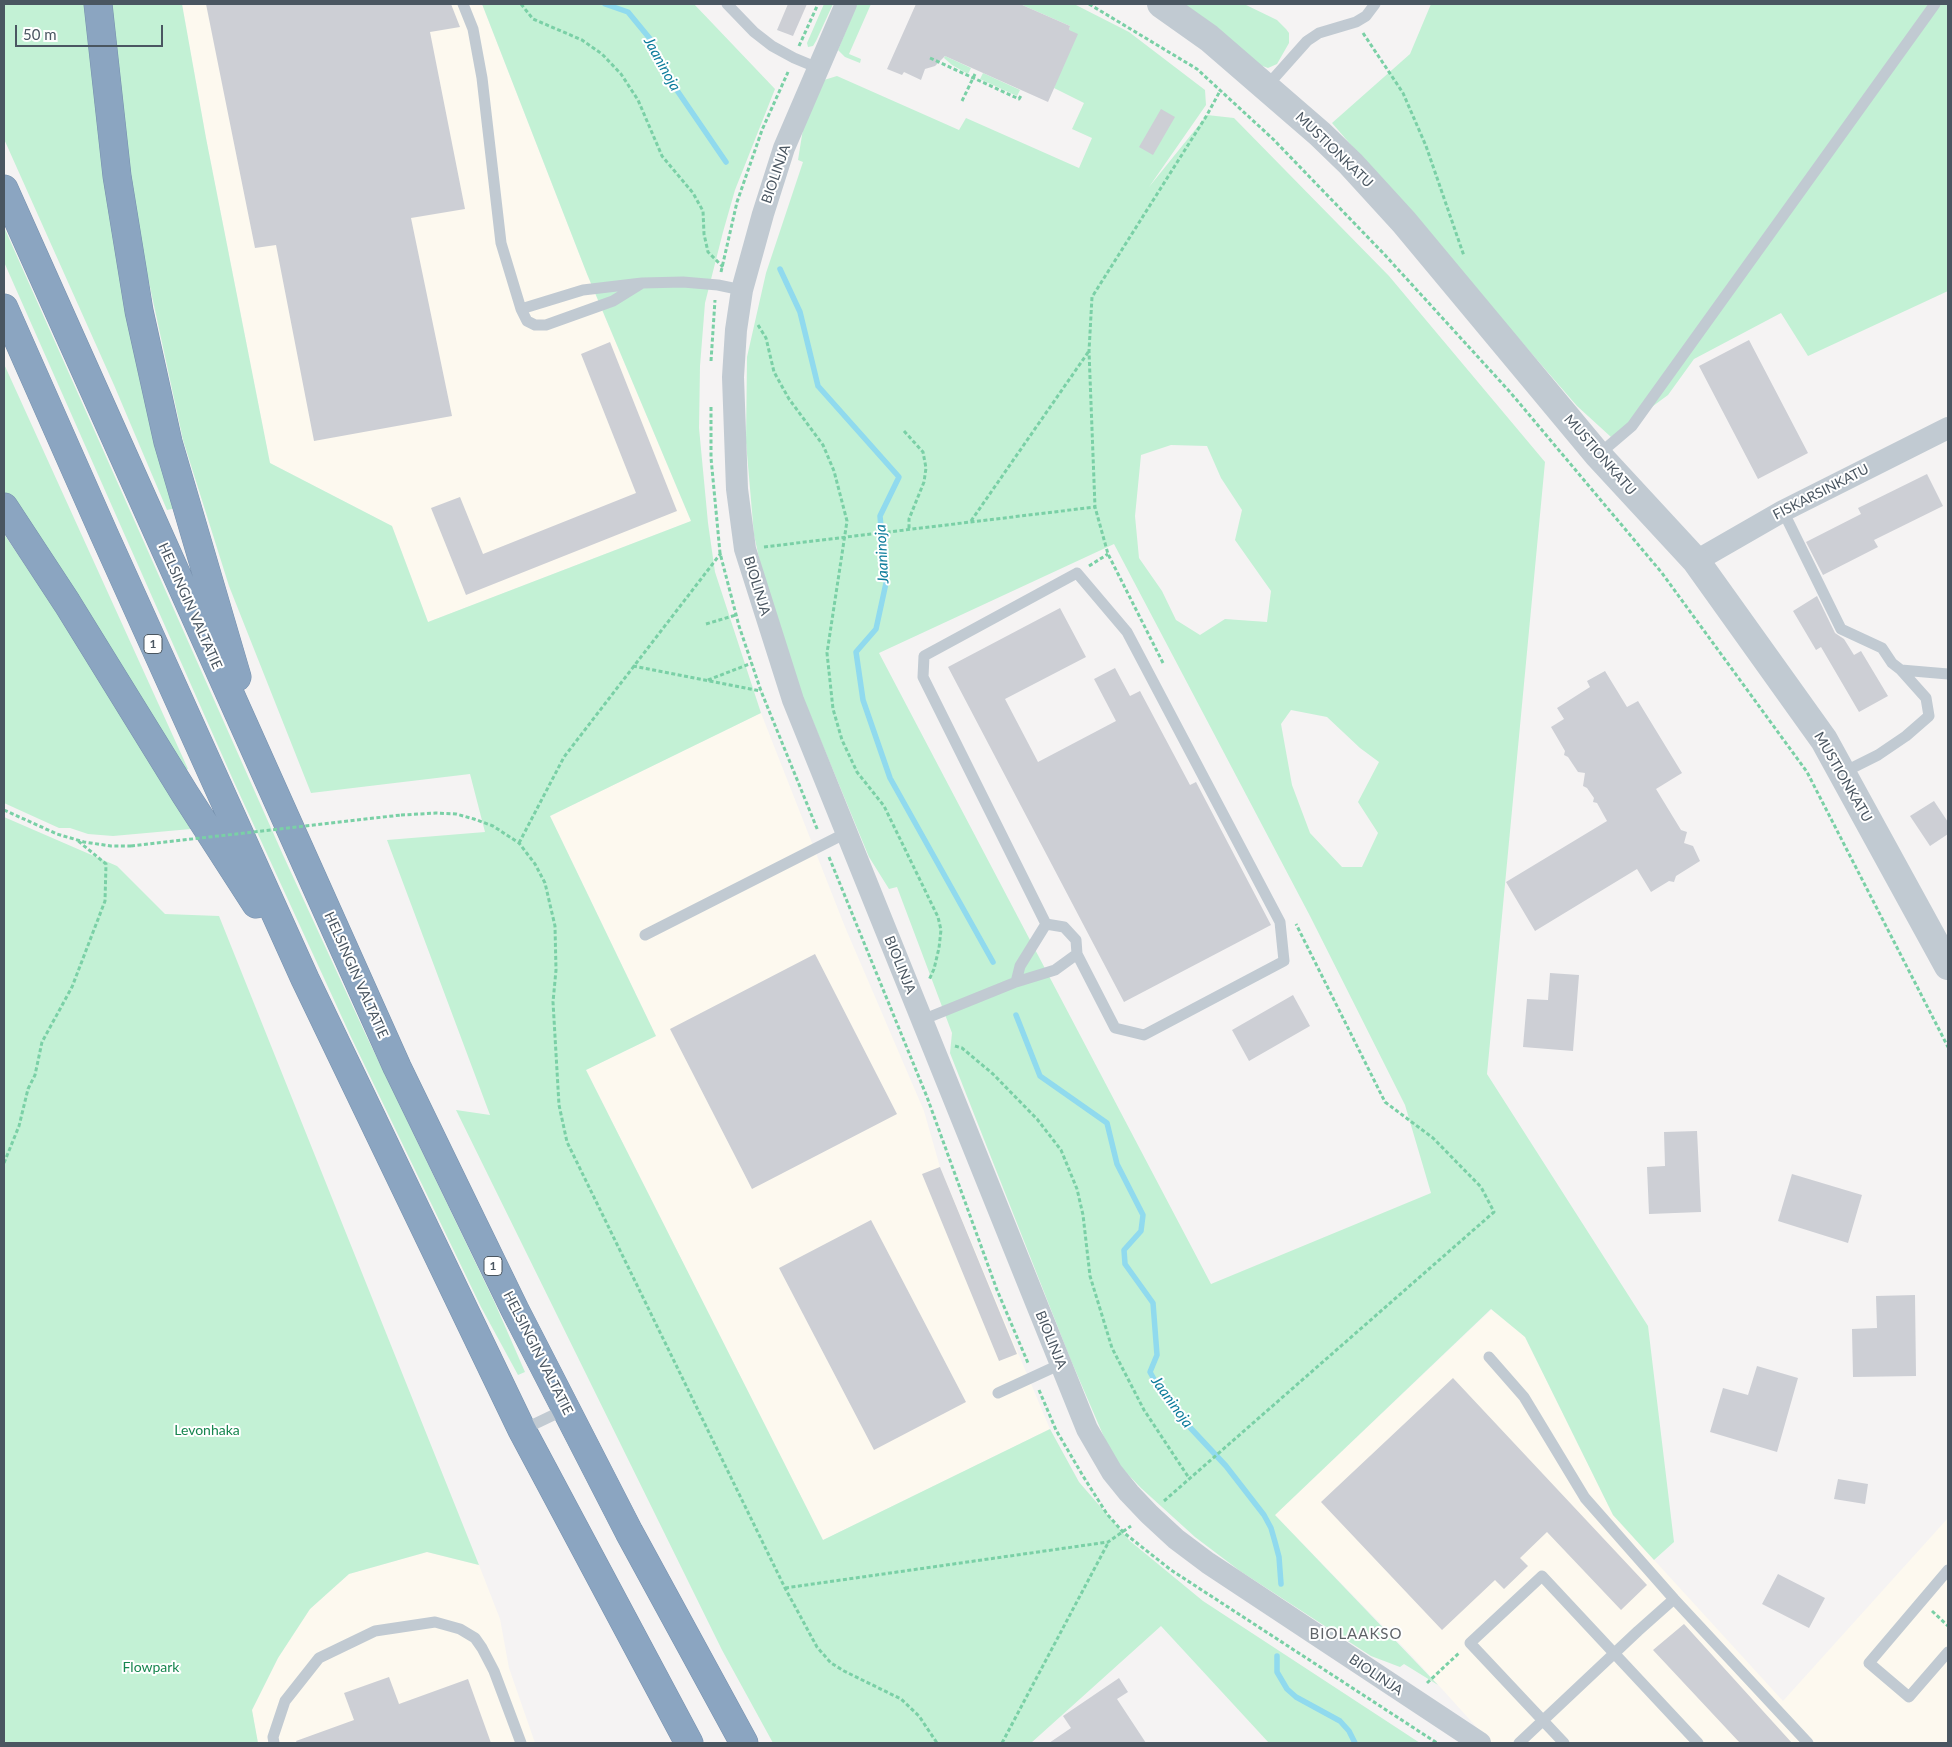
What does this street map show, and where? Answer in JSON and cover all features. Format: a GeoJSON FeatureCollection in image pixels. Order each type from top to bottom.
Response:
{"type":"FeatureCollection","features":[{"type":"Feature","properties":{"kind":"highway"},"geometry":{"type":"LineString","coordinates":[[98,4],[123,215],[139,311],[170,451],[266,776]]}},
{"type":"Feature","properties":{"kind":"highway","name":"HELSINGIN VALTATIE"},"geometry":{"type":"LineString","coordinates":[[4,189],[397,1067],[515,1310],[629,1532],[744,1743]]}},
{"type":"Feature","properties":{"kind":"highway","name":"1"},"geometry":{"type":"LineString","coordinates":[[4,308],[104,534],[306,979],[522,1430],[690,1743]]}},
{"type":"Feature","properties":{"kind":"highway"},"geometry":{"type":"LineString","coordinates":[[4,507],[67,603],[184,794],[306,979]]}},
{"type":"Feature","properties":{"kind":"street","name":"BIOLINJA"},"geometry":{"type":"LineString","coordinates":[[846,4],[784,148],[742,290],[736,330],[733,377],[737,480],[745,549],[793,700],[1087,1429],[1112,1472],[1128,1493],[1176,1538],[1208,1564],[1480,1743]]}},
{"type":"Feature","properties":{"kind":"street","name":"MUSTIONKATU"},"geometry":{"type":"LineString","coordinates":[[1161,6],[1209,38],[1351,164],[1404,222],[1598,455],[1696,561],[1824,740],[1948,966]]}},
{"type":"Feature","properties":{"kind":"street","name":"FISKARSINKATU"},"geometry":{"type":"LineString","coordinates":[[1696,561],[1783,511],[1948,428]]}},
{"type":"Feature","properties":{"kind":"lane"},"geometry":{"type":"LineString","coordinates":[[463,4],[473,29],[482,78],[498,231],[521,309],[527,321],[535,325],[546,325],[613,301],[642,282]]}},
{"type":"Feature","properties":{"kind":"lane"},"geometry":{"type":"LineString","coordinates":[[727,4],[754,32],[772,46],[818,68]]}},
{"type":"Feature","properties":{"kind":"lane"},"geometry":{"type":"LineString","coordinates":[[1266,87],[1307,41],[1319,33],[1356,22],[1366,16],[1375,4]]}},
{"type":"Feature","properties":{"kind":"lane"},"geometry":{"type":"LineString","coordinates":[[1598,455],[1632,426],[1935,4]]}},
{"type":"Feature","properties":{"kind":"lane"},"geometry":{"type":"LineString","coordinates":[[521,309],[584,290],[642,282],[682,282],[718,285],[742,290]]}},
{"type":"Feature","properties":{"kind":"lane"},"geometry":{"type":"LineString","coordinates":[[1783,511],[1841,629],[1882,648],[1892,663],[1901,670],[1926,698],[1929,716],[1906,736],[1878,755],[1842,773]]}},
{"type":"Feature","properties":{"kind":"lane"},"geometry":{"type":"LineString","coordinates":[[1078,573],[1127,632],[1280,922],[1284,961],[1144,1035],[1115,1028],[1078,954],[1076,940],[1064,927],[1046,924],[923,677],[924,656],[1078,573]]}},
{"type":"Feature","properties":{"kind":"lane"},"geometry":{"type":"LineString","coordinates":[[1901,670],[1948,674]]}},
{"type":"Feature","properties":{"kind":"lane"},"geometry":{"type":"LineString","coordinates":[[645,935],[846,833]]}},
{"type":"Feature","properties":{"kind":"lane"},"geometry":{"type":"LineString","coordinates":[[1016,982],[1020,966],[1046,924]]}},
{"type":"Feature","properties":{"kind":"lane"},"geometry":{"type":"LineString","coordinates":[[922,1020],[1016,982],[1055,970],[1078,954]]}},
{"type":"Feature","properties":{"kind":"lane"},"geometry":{"type":"LineString","coordinates":[[1489,1357],[1524,1397],[1585,1498],[1674,1599],[1808,1743]]}},
{"type":"Feature","properties":{"kind":"lane"},"geometry":{"type":"LineString","coordinates":[[998,1393],[1061,1364]]}},
{"type":"Feature","properties":{"kind":"lane"},"geometry":{"type":"LineString","coordinates":[[522,1430],[566,1409]]}},
{"type":"Feature","properties":{"kind":"lane"},"geometry":{"type":"LineString","coordinates":[[1948,1570],[1869,1662],[1909,1697],[1948,1652]]}},
{"type":"Feature","properties":{"kind":"lane"},"geometry":{"type":"LineString","coordinates":[[1564,1743],[1470,1642],[1542,1576],[1698,1743]]}},
{"type":"Feature","properties":{"kind":"lane"},"geometry":{"type":"LineString","coordinates":[[1519,1743],[1674,1599]]}},
{"type":"Feature","properties":{"kind":"lane"},"geometry":{"type":"LineString","coordinates":[[273,1740],[284,1701],[319,1658],[376,1631],[435,1622],[460,1629],[475,1638],[494,1671],[521,1743]]}},
{"type":"Feature","properties":{"kind":"path"},"geometry":{"type":"LineString","coordinates":[[521,4],[533,19],[582,40],[595,49],[621,74],[638,100],[662,156],[693,193],[703,211],[704,234],[708,252],[723,267]]}},
{"type":"Feature","properties":{"kind":"path"},"geometry":{"type":"LineString","coordinates":[[721,272],[737,202],[762,130],[818,4]]}},
{"type":"Feature","properties":{"kind":"path"},"geometry":{"type":"LineString","coordinates":[[1089,4],[1197,69],[1273,139],[1384,254],[1490,370],[1662,573],[1807,772],[1948,1047]]}},
{"type":"Feature","properties":{"kind":"path"},"geometry":{"type":"LineString","coordinates":[[1356,22],[1403,93],[1426,146],[1465,260]]}},
{"type":"Feature","properties":{"kind":"path"},"geometry":{"type":"LineString","coordinates":[[930,58],[974,76],[1019,99],[1022,94]]}},
{"type":"Feature","properties":{"kind":"path"},"geometry":{"type":"LineString","coordinates":[[962,102],[974,76]]}},
{"type":"Feature","properties":{"kind":"path"},"geometry":{"type":"LineString","coordinates":[[1166,670],[1108,554],[1095,507],[1089,351],[1092,297],[1208,115],[1220,91]]}},
{"type":"Feature","properties":{"kind":"path"},"geometry":{"type":"LineString","coordinates":[[756,322],[766,338],[774,372],[789,399],[823,445],[834,471],[847,521],[838,570],[827,653],[833,709],[842,740],[857,772],[884,806],[938,917],[942,930],[934,969],[929,980]]}},
{"type":"Feature","properties":{"kind":"path"},"geometry":{"type":"LineString","coordinates":[[971,521],[1089,351]]}},
{"type":"Feature","properties":{"kind":"path"},"geometry":{"type":"LineString","coordinates":[[904,432],[923,452],[926,468],[924,482],[909,519],[908,530]]}},
{"type":"Feature","properties":{"kind":"path"},"geometry":{"type":"LineString","coordinates":[[519,843],[564,757],[720,554],[745,549],[1095,507]]}},
{"type":"Feature","properties":{"kind":"path"},"geometry":{"type":"LineString","coordinates":[[1078,573],[1108,554]]}},
{"type":"Feature","properties":{"kind":"path"},"geometry":{"type":"LineString","coordinates":[[706,624],[736,615]]}},
{"type":"Feature","properties":{"kind":"path"},"geometry":{"type":"LineString","coordinates":[[707,680],[752,663]]}},
{"type":"Feature","properties":{"kind":"path"},"geometry":{"type":"LineString","coordinates":[[633,666],[761,691]]}},
{"type":"Feature","properties":{"kind":"path"},"geometry":{"type":"LineString","coordinates":[[4,810],[57,834],[76,840],[111,846],[131,846],[421,813],[456,814],[492,826],[519,843],[535,864],[545,883],[555,926],[556,970],[554,1002],[559,1104],[567,1142],[785,1588],[817,1647],[831,1662],[844,1671],[901,1699],[919,1716],[937,1743]]}},
{"type":"Feature","properties":{"kind":"path"},"geometry":{"type":"LineString","coordinates":[[4,1163],[20,1126],[28,1090],[35,1075],[42,1042],[72,988],[105,901],[106,864],[76,840]]}},
{"type":"Feature","properties":{"kind":"path"},"geometry":{"type":"LineString","coordinates":[[1202,1469],[1494,1212],[1481,1187],[1433,1138],[1386,1102],[1293,918]]}},
{"type":"Feature","properties":{"kind":"path"},"geometry":{"type":"LineString","coordinates":[[948,1044],[962,1048],[993,1074],[1037,1119],[1061,1150],[1077,1189],[1083,1215],[1090,1276],[1112,1348],[1144,1410],[1190,1478]]}},
{"type":"Feature","properties":{"kind":"path"},"geometry":{"type":"LineString","coordinates":[[932,1110],[997,1290],[1033,1377],[1056,1430],[1106,1511],[1123,1532],[1171,1570],[1437,1743]]}},
{"type":"Feature","properties":{"kind":"path"},"geometry":{"type":"LineString","coordinates":[[785,1588],[1108,1542],[1123,1532]]}},
{"type":"Feature","properties":{"kind":"path"},"geometry":{"type":"LineString","coordinates":[[1002,1743],[1108,1542]]}},
{"type":"Feature","properties":{"kind":"path"},"geometry":{"type":"LineString","coordinates":[[1427,1682],[1470,1642]]}},
{"type":"Feature","properties":{"kind":"shaded area"},"geometry":{"type":"Polygon","coordinates":[[[182,4],[482,4],[587,274],[691,521],[428,622],[392,526],[270,463],[206,138],[182,4]]]}},
{"type":"Feature","properties":{"kind":"shaded area"},"geometry":{"type":"Polygon","coordinates":[[[761,713],[845,927],[924,1111],[940,1167],[1050,1429],[823,1540],[586,1070],[656,1036],[550,816],[761,713]]]}},
{"type":"Feature","properties":{"kind":"shaded area"},"geometry":{"type":"Polygon","coordinates":[[[1492,1309],[1525,1337],[1613,1515],[1783,1701],[1948,1518],[1948,1743],[1493,1743],[1489,1741],[1414,1658],[1275,1515],[1492,1309]]]}},
{"type":"Feature","properties":{"kind":"shaded area"},"geometry":{"type":"Polygon","coordinates":[[[427,1552],[479,1565],[500,1619],[509,1668],[535,1743],[258,1743],[252,1710],[278,1658],[310,1609],[349,1574],[427,1552]]]}},
{"type":"Feature","properties":{"kind":"green space"},"geometry":{"type":"Polygon","coordinates":[[[4,4],[87,4],[176,508],[167,510],[114,385],[4,139],[4,4]]]}},
{"type":"Feature","properties":{"kind":"green space"},"geometry":{"type":"Polygon","coordinates":[[[111,4],[182,4],[206,138],[270,463],[392,526],[428,622],[691,521],[587,274],[482,4],[694,4],[775,89],[735,190],[723,232],[705,303],[700,366],[699,428],[708,523],[715,572],[761,713],[550,816],[656,1036],[586,1070],[823,1540],[1050,1429],[1079,1482],[1130,1541],[1203,1601],[1420,1743],[1269,1743],[1161,1626],[1031,1743],[773,1743],[722,1650],[456,1110],[490,1115],[387,840],[485,832],[470,774],[311,793],[229,586],[183,440],[131,199],[111,4]]]}},
{"type":"Feature","properties":{"kind":"green space"},"geometry":{"type":"Polygon","coordinates":[[[824,4],[833,4],[816,41],[813,46],[808,47],[807,43],[824,4]]]}},
{"type":"Feature","properties":{"kind":"green space"},"geometry":{"type":"Polygon","coordinates":[[[857,4],[871,4],[849,54],[861,59],[860,63],[845,57],[838,50],[857,4]]]}},
{"type":"Feature","properties":{"kind":"green space"},"geometry":{"type":"Polygon","coordinates":[[[1020,4],[1074,4],[1129,32],[1205,90],[1206,105],[1149,187],[1207,115],[1234,118],[1389,276],[1545,462],[1487,1074],[1648,1326],[1674,1542],[1654,1560],[1613,1515],[1525,1337],[1491,1309],[1275,1515],[1438,1685],[1404,1664],[1400,1667],[1371,1656],[1240,1571],[1195,1537],[1141,1488],[1120,1466],[1107,1444],[1070,1358],[950,1053],[952,1033],[897,887],[889,889],[869,857],[787,659],[766,590],[754,535],[746,442],[747,357],[766,273],[803,162],[798,160],[803,129],[824,80],[837,76],[959,130],[966,118],[1079,168],[1092,138],[1072,129],[1084,103],[1054,88],[1070,26],[1020,4]],[[1171,445],[1141,455],[1135,516],[1139,558],[1162,591],[1176,620],[1200,635],[1225,619],[1267,622],[1271,591],[1235,540],[1242,510],[1221,478],[1207,446],[1171,445]],[[1114,544],[879,653],[1211,1284],[1431,1193],[1405,1105],[1310,916],[1114,544]],[[1291,710],[1281,724],[1292,785],[1310,833],[1342,867],[1362,867],[1378,833],[1358,802],[1379,762],[1360,748],[1327,717],[1291,710]]]}},
{"type":"Feature","properties":{"kind":"green space"},"geometry":{"type":"Polygon","coordinates":[[[1180,4],[1244,4],[1277,20],[1289,33],[1289,43],[1277,64],[1268,68],[1257,64],[1180,4]]]}},
{"type":"Feature","properties":{"kind":"green space"},"geometry":{"type":"Polygon","coordinates":[[[1431,4],[1948,4],[1948,291],[1808,356],[1781,313],[1694,359],[1668,395],[1611,437],[1577,406],[1332,123],[1410,54],[1431,4]]]}},
{"type":"Feature","properties":{"kind":"green space"},"geometry":{"type":"Polygon","coordinates":[[[945,56],[971,68],[968,74],[952,65],[944,58],[945,56]]]}},
{"type":"Feature","properties":{"kind":"green space"},"geometry":{"type":"Polygon","coordinates":[[[983,73],[1020,90],[1017,96],[980,79],[983,73]]]}},
{"type":"Feature","properties":{"kind":"green space"},"geometry":{"type":"Polygon","coordinates":[[[4,227],[283,855],[365,1033],[494,1301],[525,1372],[518,1375],[481,1307],[351,1037],[234,782],[4,262],[4,227]]]}},
{"type":"Feature","properties":{"kind":"green space"},"geometry":{"type":"Polygon","coordinates":[[[4,364],[188,769],[184,771],[4,494],[4,364]]]}},
{"type":"Feature","properties":{"kind":"green space"},"geometry":{"type":"Polygon","coordinates":[[[4,534],[58,613],[161,775],[191,829],[113,836],[88,834],[70,828],[59,828],[4,803],[4,534]]]}},
{"type":"Feature","properties":{"kind":"green space","name":"Levonhaka"},"geometry":{"type":"Polygon","coordinates":[[[4,817],[117,866],[165,914],[219,916],[479,1565],[427,1552],[349,1574],[310,1609],[278,1658],[252,1710],[258,1743],[4,1743],[4,817]]]}},
{"type":"Feature","properties":{"kind":"building"},"geometry":{"type":"Polygon","coordinates":[[[206,4],[451,4],[460,27],[430,32],[465,209],[411,218],[452,416],[314,441],[276,245],[255,248],[206,4]]]}},
{"type":"Feature","properties":{"kind":"building"},"geometry":{"type":"Polygon","coordinates":[[[788,4],[807,4],[793,36],[777,30],[788,4]]]}},
{"type":"Feature","properties":{"kind":"building"},"geometry":{"type":"Polygon","coordinates":[[[916,4],[1020,4],[1070,26],[1069,30],[1078,34],[1048,102],[945,56],[935,66],[925,69],[921,80],[904,72],[902,75],[887,69],[916,4]]]}},
{"type":"Feature","properties":{"kind":"building"},"geometry":{"type":"Polygon","coordinates":[[[1161,109],[1175,117],[1153,155],[1139,147],[1161,109]]]}},
{"type":"Feature","properties":{"kind":"building"},"geometry":{"type":"Polygon","coordinates":[[[1749,340],[1808,453],[1758,479],[1699,366],[1749,340]]]}},
{"type":"Feature","properties":{"kind":"building"},"geometry":{"type":"Polygon","coordinates":[[[610,342],[677,511],[466,595],[431,508],[460,497],[483,554],[636,493],[581,354],[610,342]]]}},
{"type":"Feature","properties":{"kind":"building"},"geometry":{"type":"Polygon","coordinates":[[[1927,474],[1943,506],[1874,540],[1878,547],[1823,575],[1806,542],[1861,514],[1858,508],[1927,474]]]}},
{"type":"Feature","properties":{"kind":"building"},"geometry":{"type":"Polygon","coordinates":[[[1817,596],[1835,633],[1844,639],[1854,655],[1861,651],[1888,696],[1859,712],[1821,647],[1816,650],[1793,611],[1817,596]]]}},
{"type":"Feature","properties":{"kind":"building"},"geometry":{"type":"Polygon","coordinates":[[[1060,608],[1086,657],[1005,699],[1038,762],[1116,721],[1094,679],[1115,668],[1130,696],[1140,691],[1190,785],[1196,782],[1271,925],[1124,1002],[948,667],[1060,608]]]}},
{"type":"Feature","properties":{"kind":"building"},"geometry":{"type":"Polygon","coordinates":[[[1605,671],[1627,707],[1638,701],[1682,773],[1656,789],[1681,830],[1687,832],[1684,843],[1693,846],[1700,861],[1676,876],[1674,882],[1669,881],[1651,892],[1637,869],[1535,931],[1506,882],[1607,821],[1597,803],[1593,802],[1594,798],[1587,788],[1583,786],[1585,773],[1578,772],[1568,757],[1564,755],[1565,751],[1551,727],[1564,719],[1557,708],[1590,687],[1587,681],[1605,671]]]}},
{"type":"Feature","properties":{"kind":"building"},"geometry":{"type":"Polygon","coordinates":[[[1934,801],[1948,822],[1948,834],[1930,846],[1910,816],[1934,801]]]}},
{"type":"Feature","properties":{"kind":"building"},"geometry":{"type":"Polygon","coordinates":[[[815,954],[897,1114],[752,1189],[670,1029],[815,954]]]}},
{"type":"Feature","properties":{"kind":"building"},"geometry":{"type":"Polygon","coordinates":[[[1550,973],[1579,975],[1573,1051],[1523,1047],[1527,999],[1548,1000],[1550,973]]]}},
{"type":"Feature","properties":{"kind":"building"},"geometry":{"type":"Polygon","coordinates":[[[1293,995],[1310,1026],[1249,1061],[1232,1030],[1293,995]]]}},
{"type":"Feature","properties":{"kind":"building"},"geometry":{"type":"Polygon","coordinates":[[[1697,1131],[1701,1212],[1649,1214],[1647,1167],[1665,1166],[1664,1132],[1697,1131]]]}},
{"type":"Feature","properties":{"kind":"building"},"geometry":{"type":"Polygon","coordinates":[[[940,1167],[1017,1354],[999,1361],[922,1174],[940,1167]]]}},
{"type":"Feature","properties":{"kind":"building"},"geometry":{"type":"Polygon","coordinates":[[[1792,1174],[1862,1195],[1848,1243],[1778,1221],[1792,1174]]]}},
{"type":"Feature","properties":{"kind":"building"},"geometry":{"type":"Polygon","coordinates":[[[871,1220],[966,1402],[874,1450],[779,1268],[871,1220]]]}},
{"type":"Feature","properties":{"kind":"building"},"geometry":{"type":"Polygon","coordinates":[[[1915,1295],[1916,1376],[1853,1377],[1852,1329],[1877,1328],[1876,1296],[1915,1295]]]}},
{"type":"Feature","properties":{"kind":"building"},"geometry":{"type":"Polygon","coordinates":[[[1757,1366],[1798,1378],[1777,1452],[1710,1432],[1723,1388],[1748,1395],[1757,1366]]]}},
{"type":"Feature","properties":{"kind":"building"},"geometry":{"type":"Polygon","coordinates":[[[1453,1378],[1647,1585],[1621,1610],[1547,1532],[1520,1558],[1528,1566],[1504,1589],[1495,1580],[1442,1630],[1321,1502],[1453,1378]]]}},
{"type":"Feature","properties":{"kind":"building"},"geometry":{"type":"Polygon","coordinates":[[[1838,1479],[1868,1484],[1865,1504],[1834,1499],[1838,1479]]]}},
{"type":"Feature","properties":{"kind":"building"},"geometry":{"type":"Polygon","coordinates":[[[1778,1574],[1825,1598],[1809,1628],[1762,1604],[1778,1574]]]}},
{"type":"Feature","properties":{"kind":"building"},"geometry":{"type":"Polygon","coordinates":[[[1684,1624],[1792,1743],[1740,1743],[1653,1650],[1684,1624]]]}},
{"type":"Feature","properties":{"kind":"building"},"geometry":{"type":"Polygon","coordinates":[[[389,1677],[399,1704],[468,1679],[491,1743],[297,1743],[296,1741],[354,1720],[344,1693],[389,1677]]]}},
{"type":"Feature","properties":{"kind":"building"},"geometry":{"type":"Polygon","coordinates":[[[1119,1678],[1128,1692],[1117,1699],[1146,1743],[1049,1743],[1071,1728],[1063,1716],[1119,1678]]]}},
{"type":"Feature","properties":{"kind":"waterway","name":"Jaaninoja"},"geometry":{"type":"LineString","coordinates":[[605,4],[628,12],[651,40],[661,67],[726,162]]}},
{"type":"Feature","properties":{"kind":"waterway","name":"Jaaninoja"},"geometry":{"type":"LineString","coordinates":[[780,269],[800,312],[818,386],[899,477],[880,516],[886,583],[876,629],[856,652],[863,700],[890,778],[993,962]]}},
{"type":"Feature","properties":{"kind":"waterway","name":"Jaaninoja"},"geometry":{"type":"LineString","coordinates":[[1016,1015],[1040,1076],[1107,1123],[1117,1164],[1143,1215],[1141,1231],[1124,1250],[1125,1264],[1153,1303],[1157,1355],[1150,1372],[1161,1392],[1184,1421],[1226,1466],[1264,1515],[1271,1528],[1279,1557],[1281,1584]]}},
{"type":"Feature","properties":{"kind":"waterway","name":"Jaaninoja"},"geometry":{"type":"LineString","coordinates":[[1277,1656],[1277,1672],[1287,1689],[1296,1697],[1340,1721],[1349,1731],[1355,1743]]}},
{"type":"Feature","properties":{"kind":"district","name":"BIOLAAKSO"},"geometry":{"type":"Point","coordinates":[1356,1634]}},
{"type":"Feature","properties":{"kind":"park label","name":"Flowpark"},"geometry":{"type":"Point","coordinates":[151,1667]}}]}
